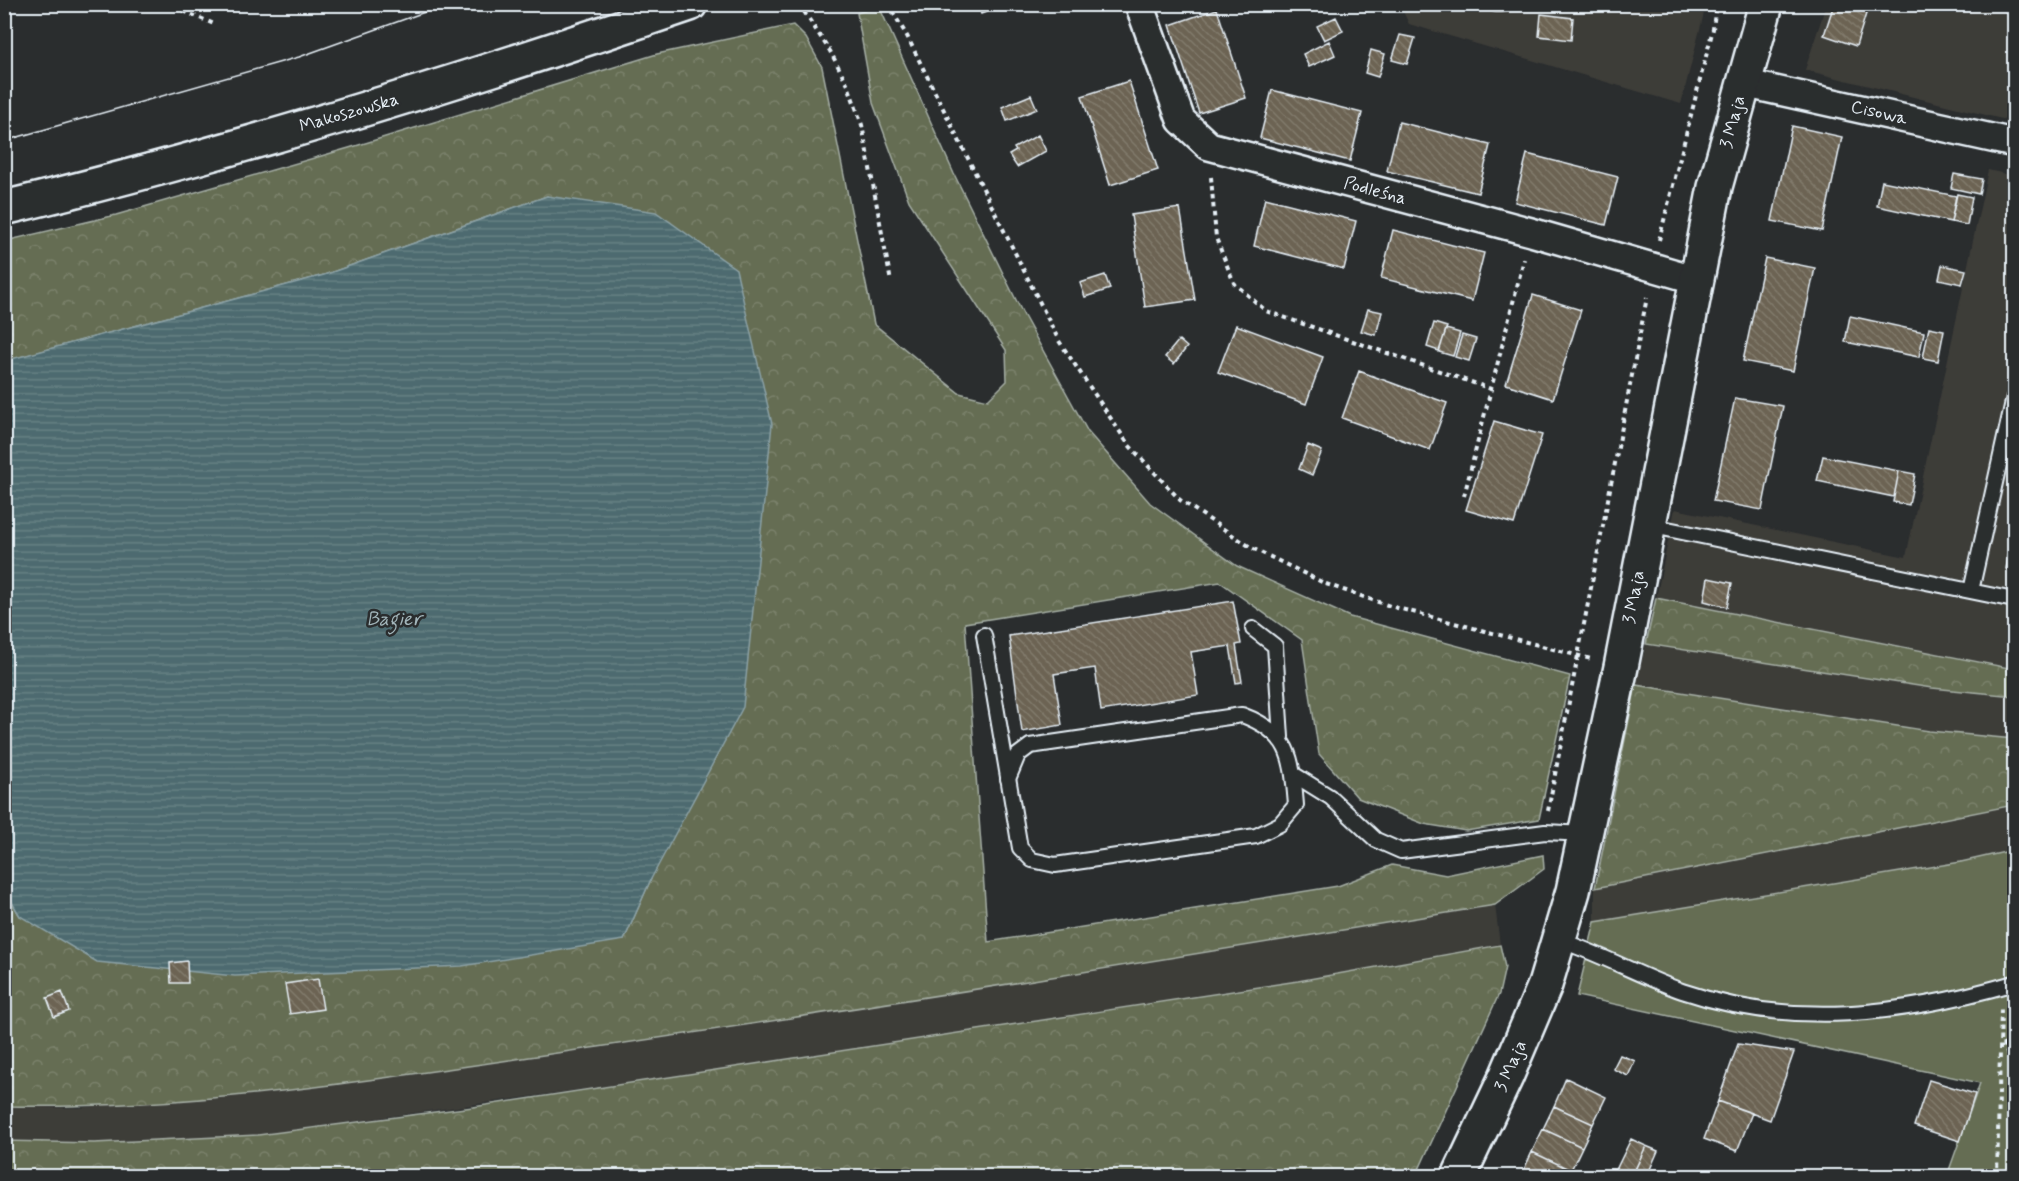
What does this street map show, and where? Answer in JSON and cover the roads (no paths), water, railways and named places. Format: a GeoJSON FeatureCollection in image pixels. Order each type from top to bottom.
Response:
{"type":"FeatureCollection","features":[{"type":"Feature","properties":{"kind":"main road","name":"Makoszowska"},"geometry":{"type":"LineString","coordinates":[[4,208],[123,179],[418,93],[690,4]]}},
{"type":"Feature","properties":{"kind":"main road","name":"3 Maja"},"geometry":{"type":"LineString","coordinates":[[1459,1176],[1528,1028],[1559,940],[1586,834],[1621,667],[1714,187],[1766,4]]}},
{"type":"Feature","properties":{"kind":"street","name":"Podleśna"},"geometry":{"type":"LineString","coordinates":[[1139,4],[1181,120],[1209,147],[1531,232],[1697,280]]}},
{"type":"Feature","properties":{"kind":"street","name":"Cisowa"},"geometry":{"type":"LineString","coordinates":[[1743,83],[2014,143]]}},
{"type":"Feature","properties":{"kind":"lane"},"geometry":{"type":"LineString","coordinates":[[1496,4],[1502,4]]}},
{"type":"Feature","properties":{"kind":"lane"},"geometry":{"type":"LineString","coordinates":[[1971,591],[2014,397]]}},
{"type":"Feature","properties":{"kind":"lane"},"geometry":{"type":"LineString","coordinates":[[1648,525],[2014,600]]}},
{"type":"Feature","properties":{"kind":"lane"},"geometry":{"type":"LineString","coordinates":[[984,635],[1020,848],[1032,860],[1055,865],[1256,836],[1280,824],[1296,805],[1293,774],[1281,737],[1275,646],[1253,629]]}},
{"type":"Feature","properties":{"kind":"lane"},"geometry":{"type":"LineString","coordinates":[[1008,779],[1018,755],[1029,746],[1242,716],[1260,722],[1281,737]]}},
{"type":"Feature","properties":{"kind":"lane"},"geometry":{"type":"LineString","coordinates":[[1293,774],[1330,797],[1376,840],[1401,851],[1545,832],[1586,834]]}},
{"type":"Feature","properties":{"kind":"lane"},"geometry":{"type":"LineString","coordinates":[[1559,940],[1593,951],[1638,974],[1711,1000],[1802,1015],[1878,1013],[2014,983]]}},
{"type":"Feature","properties":{"kind":"water","name":"Bagier"},"geometry":{"type":"Polygon","coordinates":[[[547,196],[656,212],[736,269],[772,424],[743,707],[651,879],[624,940],[462,966],[235,976],[97,962],[20,916],[4,889],[4,361],[324,275],[547,196]]]}},
{"type":"Feature","properties":{"kind":"tram line"},"geometry":{"type":"LineString","coordinates":[[4,141],[299,57],[447,4]]}}]}
